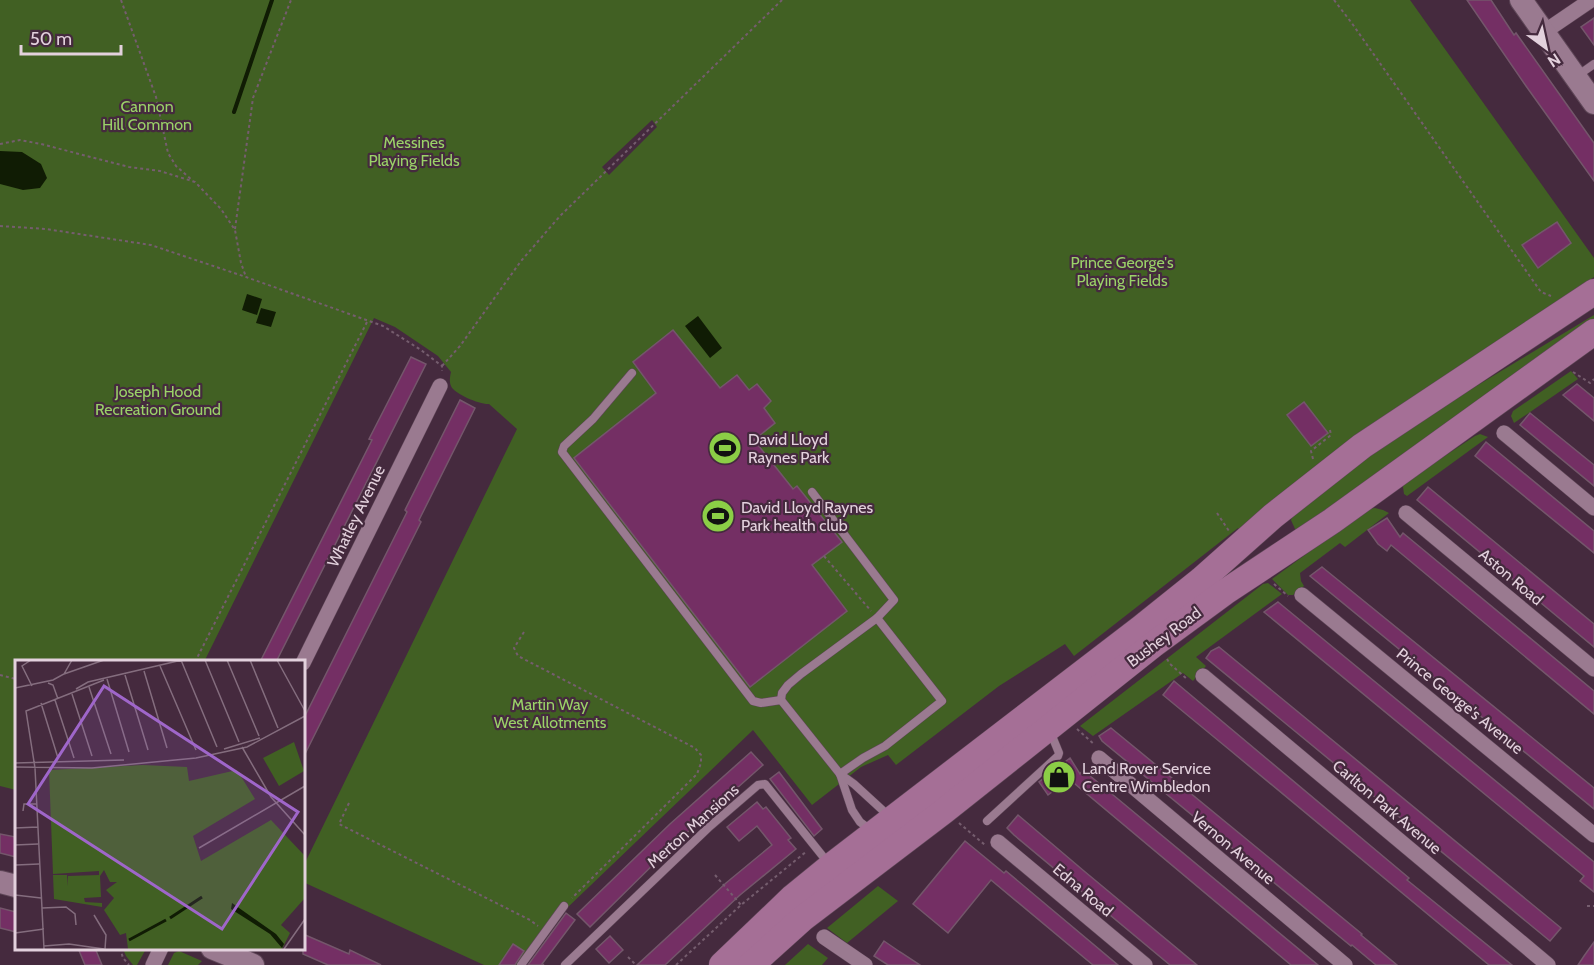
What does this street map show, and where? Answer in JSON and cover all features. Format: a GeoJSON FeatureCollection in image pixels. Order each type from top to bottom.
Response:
{"type":"FeatureCollection","features":[{"type":"Feature","properties":{"kind":"main road"},"geometry":{"type":"LineString","coordinates":[[1521,0],[1544,32],[1585,71],[1594,103]]}},
{"type":"Feature","properties":{"kind":"main road","name":"Bushey Road"},"geometry":{"type":"LineString","coordinates":[[751,965],[802,920],[886,837],[1201,580],[1274,516],[1362,446],[1594,292]]}},
{"type":"Feature","properties":{"kind":"main road","name":"Bushey Road"},"geometry":{"type":"LineString","coordinates":[[1461,380],[1536,343],[1594,307]]}},
{"type":"Feature","properties":{"kind":"main road","name":"Bushey Road"},"geometry":{"type":"LineString","coordinates":[[722,965],[793,897],[831,867],[886,837],[1060,726],[1154,644],[1594,332]]}},
{"type":"Feature","properties":{"kind":"main road"},"geometry":{"type":"LineString","coordinates":[[1274,516],[1298,544]]}},
{"type":"Feature","properties":{"kind":"main road"},"geometry":{"type":"LineString","coordinates":[[0,882],[15,886]]}},
{"type":"Feature","properties":{"kind":"main road"},"geometry":{"type":"LineString","coordinates":[[217,950],[253,965]]}},
{"type":"Feature","properties":{"kind":"street"},"geometry":{"type":"LineString","coordinates":[[1544,32],[1591,0]]}},
{"type":"Feature","properties":{"kind":"street","name":"Whatley Avenue"},"geometry":{"type":"LineString","coordinates":[[304,661],[440,386]]}},
{"type":"Feature","properties":{"kind":"street"},"geometry":{"type":"LineString","coordinates":[[1504,433],[1594,508]]}},
{"type":"Feature","properties":{"kind":"street","name":"Aston Road"},"geometry":{"type":"LineString","coordinates":[[1406,513],[1594,669]]}},
{"type":"Feature","properties":{"kind":"street","name":"Prince George's Avenue"},"geometry":{"type":"LineString","coordinates":[[1302,595],[1594,835]]}},
{"type":"Feature","properties":{"kind":"street","name":"Carlton Park Avenue"},"geometry":{"type":"LineString","coordinates":[[1203,676],[1548,965]]}},
{"type":"Feature","properties":{"kind":"street","name":"Vernon Avenue"},"geometry":{"type":"LineString","coordinates":[[1099,758],[1345,965]]}},
{"type":"Feature","properties":{"kind":"street","name":"Edna Road"},"geometry":{"type":"LineString","coordinates":[[998,842],[1145,965]]}},
{"type":"Feature","properties":{"kind":"street"},"geometry":{"type":"LineString","coordinates":[[824,937],[865,965]]}},
{"type":"Feature","properties":{"kind":"street"},"geometry":{"type":"LineString","coordinates":[[153,965],[160,950]]}},
{"type":"Feature","properties":{"kind":"lane"},"geometry":{"type":"LineString","coordinates":[[632,373],[593,419],[564,446],[562,452],[753,700],[761,703],[781,700]]}},
{"type":"Feature","properties":{"kind":"lane"},"geometry":{"type":"LineString","coordinates":[[812,492],[894,600],[877,618],[788,685],[782,693],[781,700],[840,774],[854,784],[878,808],[886,837]]}},
{"type":"Feature","properties":{"kind":"lane"},"geometry":{"type":"LineString","coordinates":[[840,774],[885,746],[942,701],[877,618]]}},
{"type":"Feature","properties":{"kind":"lane"},"geometry":{"type":"LineString","coordinates":[[987,821],[1058,756],[1060,726]]}},
{"type":"Feature","properties":{"kind":"lane"},"geometry":{"type":"LineString","coordinates":[[840,774],[852,810],[860,822],[886,837]]}},
{"type":"Feature","properties":{"kind":"lane","name":"Merton Mansions"},"geometry":{"type":"LineString","coordinates":[[565,965],[708,828],[758,785],[765,784],[831,867]]}},
{"type":"Feature","properties":{"kind":"lane"},"geometry":{"type":"LineString","coordinates":[[521,965],[564,906]]}},
{"type":"Feature","properties":{"kind":"path"},"geometry":{"type":"LineString","coordinates":[[121,0],[156,96],[168,153],[176,166],[221,209],[235,230]]}},
{"type":"Feature","properties":{"kind":"path"},"geometry":{"type":"LineString","coordinates":[[246,277],[235,230],[254,98],[291,0]]}},
{"type":"Feature","properties":{"kind":"path"},"geometry":{"type":"LineString","coordinates":[[0,226],[46,229],[151,245],[383,326],[421,350],[441,366],[460,346],[521,261],[560,216],[782,0]]}},
{"type":"Feature","properties":{"kind":"path"},"geometry":{"type":"LineString","coordinates":[[1334,0],[1541,292],[1554,297]]}},
{"type":"Feature","properties":{"kind":"path"},"geometry":{"type":"LineString","coordinates":[[0,144],[20,140],[41,144],[129,167],[160,171],[195,182]]}},
{"type":"Feature","properties":{"kind":"path"},"geometry":{"type":"LineString","coordinates":[[196,660],[368,320]]}},
{"type":"Feature","properties":{"kind":"path"},"geometry":{"type":"LineString","coordinates":[[1558,358],[1571,371],[1590,383],[1594,379]]}},
{"type":"Feature","properties":{"kind":"path"},"geometry":{"type":"LineString","coordinates":[[1314,465],[1311,451],[1331,435],[1330,430]]}},
{"type":"Feature","properties":{"kind":"path"},"geometry":{"type":"LineString","coordinates":[[824,556],[877,618]]}},
{"type":"Feature","properties":{"kind":"path"},"geometry":{"type":"LineString","coordinates":[[1269,579],[1290,599],[1302,595]]}},
{"type":"Feature","properties":{"kind":"path"},"geometry":{"type":"LineString","coordinates":[[524,632],[514,648],[518,656],[695,748],[701,756],[697,774],[564,906]]}},
{"type":"Feature","properties":{"kind":"path"},"geometry":{"type":"LineString","coordinates":[[1167,659],[1182,675],[1196,685],[1203,676]]}},
{"type":"Feature","properties":{"kind":"path"},"geometry":{"type":"LineString","coordinates":[[0,675],[15,679]]}},
{"type":"Feature","properties":{"kind":"path"},"geometry":{"type":"LineString","coordinates":[[1060,726],[1102,751],[1099,758]]}},
{"type":"Feature","properties":{"kind":"path"},"geometry":{"type":"LineString","coordinates":[[349,803],[339,824],[530,920],[545,932]]}},
{"type":"Feature","properties":{"kind":"path"},"geometry":{"type":"LineString","coordinates":[[956,820],[990,850],[998,842]]}},
{"type":"Feature","properties":{"kind":"path"},"geometry":{"type":"LineString","coordinates":[[675,965],[741,905],[814,846]]}},
{"type":"Feature","properties":{"kind":"path"},"geometry":{"type":"LineString","coordinates":[[715,875],[741,905]]}},
{"type":"Feature","properties":{"kind":"path"},"geometry":{"type":"LineString","coordinates":[[1587,906],[1594,906]]}},
{"type":"Feature","properties":{"kind":"path"},"geometry":{"type":"LineString","coordinates":[[121,950],[123,958],[129,965]]}},
{"type":"Feature","properties":{"kind":"path"},"geometry":{"type":"LineString","coordinates":[[628,957],[636,965]]}},
{"type":"Feature","properties":{"kind":"green space"},"geometry":{"type":"Polygon","coordinates":[[[0,0],[1410,0],[1594,258],[1594,277],[1559,300],[1243,535],[1238,528],[1074,656],[1065,644],[999,686],[896,765],[888,755],[861,767],[812,805],[753,730],[567,908],[525,965],[484,965],[304,882],[304,865],[517,429],[489,404],[468,398],[453,389],[450,382],[451,372],[438,356],[395,327],[374,318],[205,660],[15,660],[15,790],[0,786],[0,0]],[[652,120],[602,167],[609,175],[657,127],[652,120]]]}},
{"type":"Feature","properties":{"kind":"green space"},"geometry":{"type":"Polygon","coordinates":[[[1594,315],[1594,322],[1300,531],[1295,529],[1291,520],[1295,511],[1412,425],[1594,315]]]}},
{"type":"Feature","properties":{"kind":"green space"},"geometry":{"type":"Polygon","coordinates":[[[1571,371],[1578,379],[1514,423],[1511,416],[1513,411],[1571,371]]]}},
{"type":"Feature","properties":{"kind":"green space"},"geometry":{"type":"Polygon","coordinates":[[[1480,434],[1488,437],[1407,496],[1404,494],[1404,483],[1480,434]]]}},
{"type":"Feature","properties":{"kind":"green space"},"geometry":{"type":"Polygon","coordinates":[[[1375,508],[1389,513],[1345,547],[1340,543],[1300,573],[1304,586],[1293,595],[1288,595],[1272,579],[1364,512],[1375,508]]]}},
{"type":"Feature","properties":{"kind":"green space"},"geometry":{"type":"Polygon","coordinates":[[[1268,583],[1282,594],[1196,657],[1206,666],[1193,681],[1183,673],[1093,736],[1080,726],[1263,584],[1268,583]]]}},
{"type":"Feature","properties":{"kind":"green space"},"geometry":{"type":"Polygon","coordinates":[[[878,886],[898,901],[847,943],[827,928],[878,886]]]}},
{"type":"Feature","properties":{"kind":"green space"},"geometry":{"type":"Polygon","coordinates":[[[808,944],[828,958],[822,965],[785,965],[808,944]]]}},
{"type":"Feature","properties":{"kind":"green space"},"geometry":{"type":"Polygon","coordinates":[[[124,950],[145,950],[137,965],[133,965],[124,950]]]}},
{"type":"Feature","properties":{"kind":"green space"},"geometry":{"type":"Polygon","coordinates":[[[179,951],[202,961],[198,965],[168,965],[174,953],[179,951]]]}},
{"type":"Feature","properties":{"kind":"shaded area"},"geometry":{"type":"Polygon","coordinates":[[[0,151],[22,152],[41,164],[47,178],[40,188],[23,190],[0,184],[0,151]]]}},
{"type":"Feature","properties":{"kind":"shaded area"},"geometry":{"type":"Polygon","coordinates":[[[247,294],[262,299],[257,315],[242,310],[247,294]]]}},
{"type":"Feature","properties":{"kind":"shaded area"},"geometry":{"type":"Polygon","coordinates":[[[261,308],[276,312],[271,327],[256,323],[261,308]]]}},
{"type":"Feature","properties":{"kind":"shaded area"},"geometry":{"type":"Polygon","coordinates":[[[698,316],[722,348],[710,358],[685,326],[698,316]]]}},
{"type":"Feature","properties":{"kind":"building"},"geometry":{"type":"Polygon","coordinates":[[[1467,0],[1491,0],[1594,143],[1594,181],[1526,86],[1467,0]]]}},
{"type":"Feature","properties":{"kind":"building"},"geometry":{"type":"Polygon","coordinates":[[[1594,18],[1594,45],[1581,27],[1594,18]]]}},
{"type":"Feature","properties":{"kind":"building"},"geometry":{"type":"Polygon","coordinates":[[[1557,222],[1571,243],[1538,268],[1522,245],[1557,222]]]}},
{"type":"Feature","properties":{"kind":"building","name":"David Lloyd Raynes Park health club"},"geometry":{"type":"Polygon","coordinates":[[[673,330],[720,388],[737,375],[749,390],[757,384],[771,401],[764,408],[775,423],[754,440],[793,489],[797,486],[842,542],[812,565],[847,611],[750,687],[574,458],[656,393],[633,362],[673,330]]]}},
{"type":"Feature","properties":{"kind":"building"},"geometry":{"type":"Polygon","coordinates":[[[411,357],[426,364],[277,660],[261,660],[372,440],[369,439],[411,357]]]}},
{"type":"Feature","properties":{"kind":"building"},"geometry":{"type":"Polygon","coordinates":[[[1577,384],[1594,398],[1594,421],[1563,395],[1577,384]]]}},
{"type":"Feature","properties":{"kind":"building"},"geometry":{"type":"Polygon","coordinates":[[[460,400],[475,408],[419,520],[421,522],[304,756],[304,718],[407,512],[405,510],[460,400]]]}},
{"type":"Feature","properties":{"kind":"building"},"geometry":{"type":"Polygon","coordinates":[[[1304,402],[1328,433],[1311,446],[1287,415],[1304,402]]]}},
{"type":"Feature","properties":{"kind":"building"},"geometry":{"type":"Polygon","coordinates":[[[1530,413],[1594,465],[1594,486],[1520,425],[1530,413]]]}},
{"type":"Feature","properties":{"kind":"building"},"geometry":{"type":"Polygon","coordinates":[[[1486,442],[1594,531],[1594,553],[1475,456],[1486,442]]]}},
{"type":"Feature","properties":{"kind":"building"},"geometry":{"type":"Polygon","coordinates":[[[1428,487],[1594,624],[1594,647],[1417,500],[1428,487]]]}},
{"type":"Feature","properties":{"kind":"building"},"geometry":{"type":"Polygon","coordinates":[[[1387,518],[1400,537],[1403,533],[1594,691],[1594,714],[1391,545],[1387,551],[1378,544],[1368,530],[1387,518]]]}},
{"type":"Feature","properties":{"kind":"building"},"geometry":{"type":"Polygon","coordinates":[[[1322,567],[1594,788],[1594,809],[1310,576],[1322,567]]]}},
{"type":"Feature","properties":{"kind":"building"},"geometry":{"type":"Polygon","coordinates":[[[1278,602],[1594,862],[1594,892],[1580,881],[1584,876],[1264,612],[1278,602]]]}},
{"type":"Feature","properties":{"kind":"building"},"geometry":{"type":"Polygon","coordinates":[[[1219,647],[1561,928],[1550,941],[1206,658],[1211,651],[1219,647]]]}},
{"type":"Feature","properties":{"kind":"building"},"geometry":{"type":"Polygon","coordinates":[[[1174,681],[1409,878],[1407,880],[1512,965],[1489,965],[1163,695],[1174,681]]]}},
{"type":"Feature","properties":{"kind":"building"},"geometry":{"type":"Polygon","coordinates":[[[1111,728],[1397,965],[1376,965],[1102,741],[1099,736],[1111,728]]]}},
{"type":"Feature","properties":{"kind":"building"},"geometry":{"type":"Polygon","coordinates":[[[751,752],[763,765],[673,845],[590,927],[577,914],[670,824],[751,752]]]}},
{"type":"Feature","properties":{"kind":"building"},"geometry":{"type":"Polygon","coordinates":[[[1070,758],[1080,774],[1083,770],[1318,965],[1291,965],[1069,779],[1048,795],[1039,782],[1070,758]]]}},
{"type":"Feature","properties":{"kind":"building"},"geometry":{"type":"Polygon","coordinates":[[[779,772],[822,829],[814,836],[770,779],[779,772]]]}},
{"type":"Feature","properties":{"kind":"building"},"geometry":{"type":"Polygon","coordinates":[[[757,802],[763,809],[766,807],[791,838],[788,840],[796,849],[740,895],[665,965],[637,965],[726,883],[772,845],[757,826],[739,841],[727,827],[757,802]]]}},
{"type":"Feature","properties":{"kind":"building"},"geometry":{"type":"Polygon","coordinates":[[[1018,815],[1197,965],[1170,965],[1014,835],[1007,828],[1018,815]]]}},
{"type":"Feature","properties":{"kind":"building"},"geometry":{"type":"Polygon","coordinates":[[[0,834],[15,837],[15,857],[0,853],[0,834]]]}},
{"type":"Feature","properties":{"kind":"building"},"geometry":{"type":"Polygon","coordinates":[[[965,841],[1004,873],[1006,871],[1118,965],[1093,965],[991,880],[948,933],[913,904],[965,841]]]}},
{"type":"Feature","properties":{"kind":"building"},"geometry":{"type":"Polygon","coordinates":[[[0,908],[15,912],[15,932],[0,928],[0,908]]]}},
{"type":"Feature","properties":{"kind":"building"},"geometry":{"type":"Polygon","coordinates":[[[566,913],[575,920],[542,964],[544,965],[528,965],[566,913]]]}},
{"type":"Feature","properties":{"kind":"building"},"geometry":{"type":"Polygon","coordinates":[[[304,934],[349,954],[350,950],[381,965],[328,965],[303,954],[304,934]]]}},
{"type":"Feature","properties":{"kind":"building"},"geometry":{"type":"Polygon","coordinates":[[[610,936],[623,950],[609,963],[596,949],[610,936]]]}},
{"type":"Feature","properties":{"kind":"building"},"geometry":{"type":"Polygon","coordinates":[[[884,941],[920,965],[888,965],[874,956],[884,941]]]}},
{"type":"Feature","properties":{"kind":"building"},"geometry":{"type":"Polygon","coordinates":[[[1594,942],[1594,965],[1578,965],[1584,956],[1594,942]]]}},
{"type":"Feature","properties":{"kind":"building"},"geometry":{"type":"Polygon","coordinates":[[[513,944],[524,951],[515,965],[499,965],[513,944]]]}},
{"type":"Feature","properties":{"kind":"building"},"geometry":{"type":"Polygon","coordinates":[[[79,950],[96,950],[102,965],[85,965],[79,950]]]}},
{"type":"Feature","properties":{"kind":"waterway"},"geometry":{"type":"LineString","coordinates":[[234,112],[272,0]]}},
{"type":"Feature","properties":{"kind":"place","name":"David Lloyd Raynes Park"},"geometry":{"type":"Point","coordinates":[725,448]}},
{"type":"Feature","properties":{"kind":"place","name":"David Lloyd Raynes Park health club"},"geometry":{"type":"Point","coordinates":[718,516]}},
{"type":"Feature","properties":{"kind":"place","name":"Land Rover Service Centre Wimbledon"},"geometry":{"type":"Point","coordinates":[1059,777]}},
{"type":"Feature","properties":{"kind":"park label","name":"Cannon Hill Common"},"geometry":{"type":"Point","coordinates":[147,115]}},
{"type":"Feature","properties":{"kind":"park label","name":"Messines Playing Fields"},"geometry":{"type":"Point","coordinates":[414,151]}},
{"type":"Feature","properties":{"kind":"park label","name":"Prince George's Playing Fields"},"geometry":{"type":"Point","coordinates":[1122,271]}},
{"type":"Feature","properties":{"kind":"park label","name":"Joseph Hood Recreation Ground"},"geometry":{"type":"Point","coordinates":[158,400]}},
{"type":"Feature","properties":{"kind":"park label","name":"Martin Way West Allotments"},"geometry":{"type":"Point","coordinates":[550,713]}}]}
